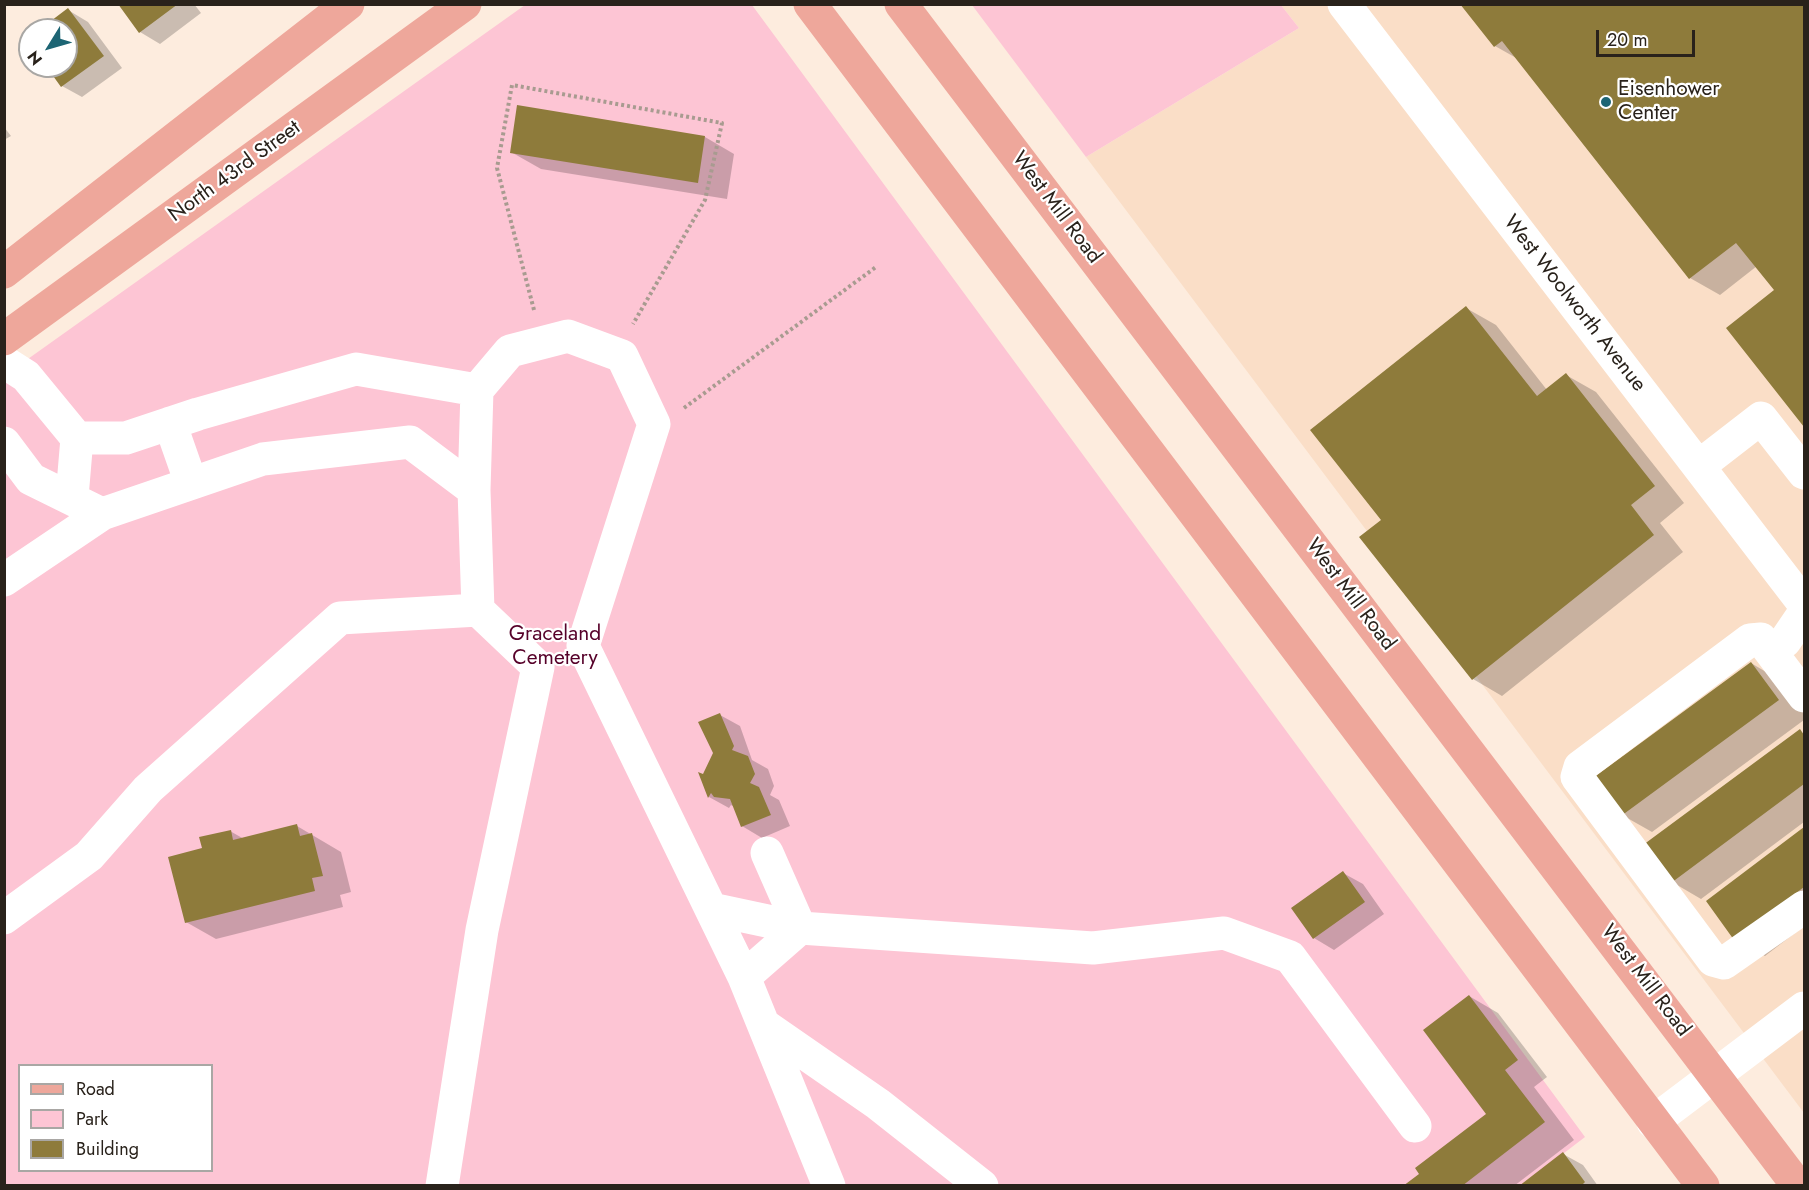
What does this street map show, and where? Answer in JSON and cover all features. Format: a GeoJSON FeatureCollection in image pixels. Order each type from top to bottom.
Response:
{"type":"FeatureCollection","features":[{"type":"Feature","properties":{"kind":"main road"},"geometry":{"type":"LineString","coordinates":[[4,272],[348,4]]}},
{"type":"Feature","properties":{"kind":"main road","name":"North 43rd Street"},"geometry":{"type":"LineString","coordinates":[[4,339],[465,4]]}},
{"type":"Feature","properties":{"kind":"main road"},"geometry":{"type":"LineString","coordinates":[[810,4],[1653,1122],[1703,1185]]}},
{"type":"Feature","properties":{"kind":"main road","name":"West Mill Road"},"geometry":{"type":"LineString","coordinates":[[901,4],[1798,1185]]}},
{"type":"Feature","properties":{"kind":"street","name":"West Woolworth Avenue"},"geometry":{"type":"LineString","coordinates":[[1344,4],[1804,604]]}},
{"type":"Feature","properties":{"kind":"street"},"geometry":{"type":"LineString","coordinates":[[538,667],[478,610],[474,490],[477,390],[510,351],[568,336],[622,356],[654,424],[583,646],[744,977],[830,1185]]}},
{"type":"Feature","properties":{"kind":"street"},"geometry":{"type":"LineString","coordinates":[[4,362],[26,376],[77,438],[72,497]]}},
{"type":"Feature","properties":{"kind":"street"},"geometry":{"type":"LineString","coordinates":[[77,438],[126,438],[356,369],[477,390]]}},
{"type":"Feature","properties":{"kind":"street"},"geometry":{"type":"LineString","coordinates":[[1699,466],[1761,418],[1804,473]]}},
{"type":"Feature","properties":{"kind":"street"},"geometry":{"type":"LineString","coordinates":[[170,423],[191,483]]}},
{"type":"Feature","properties":{"kind":"street"},"geometry":{"type":"LineString","coordinates":[[4,580],[102,514],[263,459],[410,442],[474,490]]}},
{"type":"Feature","properties":{"kind":"street"},"geometry":{"type":"LineString","coordinates":[[4,443],[31,478],[102,514]]}},
{"type":"Feature","properties":{"kind":"street"},"geometry":{"type":"LineString","coordinates":[[4,918],[89,856],[148,789],[340,618],[478,610]]}},
{"type":"Feature","properties":{"kind":"street"},"geometry":{"type":"LineString","coordinates":[[1771,651],[1785,641],[1804,613]]}},
{"type":"Feature","properties":{"kind":"street"},"geometry":{"type":"LineString","coordinates":[[1804,696],[1761,639],[1750,640],[1580,767],[1577,777],[1713,960],[1724,963],[1804,907]]}},
{"type":"Feature","properties":{"kind":"street"},"geometry":{"type":"LineString","coordinates":[[538,667],[583,646]]}},
{"type":"Feature","properties":{"kind":"street"},"geometry":{"type":"LineString","coordinates":[[442,1185],[482,930],[538,667]]}},
{"type":"Feature","properties":{"kind":"street"},"geometry":{"type":"LineString","coordinates":[[767,853],[800,928]]}},
{"type":"Feature","properties":{"kind":"street"},"geometry":{"type":"LineString","coordinates":[[711,909],[800,928],[1093,948],[1224,933],[1290,957],[1415,1126]]}},
{"type":"Feature","properties":{"kind":"street"},"geometry":{"type":"LineString","coordinates":[[744,977],[800,928]]}},
{"type":"Feature","properties":{"kind":"street"},"geometry":{"type":"LineString","coordinates":[[1653,1122],[1804,1008]]}},
{"type":"Feature","properties":{"kind":"street"},"geometry":{"type":"LineString","coordinates":[[764,1025],[878,1104],[982,1185]]}},
{"type":"Feature","properties":{"kind":"path"},"geometry":{"type":"LineString","coordinates":[[535,315],[497,168],[512,86],[722,123],[705,200],[628,333]]}},
{"type":"Feature","properties":{"kind":"path"},"geometry":{"type":"LineString","coordinates":[[679,412],[876,267]]}},
{"type":"Feature","properties":{"kind":"shaded area"},"geometry":{"type":"Polygon","coordinates":[[[1281,5],[1804,5],[1804,1113],[1086,157],[1299,28],[1281,5]]]}},
{"type":"Feature","properties":{"kind":"green space","name":"Graceland Cemetery"},"geometry":{"type":"Polygon","coordinates":[[[525,5],[752,5],[1585,1137],[1521,1186],[5,1185],[4,376],[525,5]]]}},
{"type":"Feature","properties":{"kind":"green space"},"geometry":{"type":"Polygon","coordinates":[[[972,5],[1281,5],[1299,28],[1086,157],[972,5]]]}},
{"type":"Feature","properties":{"kind":"building"},"geometry":{"type":"Polygon","coordinates":[[[118,4],[178,4],[139,33],[118,4]]]}},
{"type":"Feature","properties":{"kind":"building"},"geometry":{"type":"Polygon","coordinates":[[[1460,4],[1804,4],[1804,427],[1726,328],[1774,290],[1736,243],[1689,279],[1502,41],[1494,47],[1460,4]]]}},
{"type":"Feature","properties":{"kind":"building"},"geometry":{"type":"Polygon","coordinates":[[[68,8],[76,18],[55,18],[68,8]]]}},
{"type":"Feature","properties":{"kind":"building"},"geometry":{"type":"Polygon","coordinates":[[[78,21],[104,56],[78,75],[78,21]]]}},
{"type":"Feature","properties":{"kind":"building"},"geometry":{"type":"Polygon","coordinates":[[[55,78],[73,78],[61,87],[55,78]]]}},
{"type":"Feature","properties":{"kind":"building"},"geometry":{"type":"Polygon","coordinates":[[[517,105],[705,136],[698,183],[510,153],[517,105]]]}},
{"type":"Feature","properties":{"kind":"building"},"geometry":{"type":"Polygon","coordinates":[[[1466,306],[1537,396],[1566,373],[1655,486],[1631,505],[1654,535],[1472,680],[1359,537],[1381,520],[1310,430],[1466,306]]]}},
{"type":"Feature","properties":{"kind":"building"},"geometry":{"type":"Polygon","coordinates":[[[1751,662],[1779,700],[1621,816],[1593,778],[1751,662]]]}},
{"type":"Feature","properties":{"kind":"building"},"geometry":{"type":"Polygon","coordinates":[[[720,713],[734,746],[732,750],[748,756],[755,774],[750,783],[759,787],[771,815],[741,827],[730,799],[714,797],[711,793],[708,798],[698,772],[703,774],[713,753],[698,722],[720,713]]]}},
{"type":"Feature","properties":{"kind":"building"},"geometry":{"type":"Polygon","coordinates":[[[1800,729],[1804,735],[1804,784],[1671,883],[1643,845],[1800,729]]]}},
{"type":"Feature","properties":{"kind":"building"},"geometry":{"type":"Polygon","coordinates":[[[297,824],[300,836],[312,833],[323,876],[312,878],[315,891],[185,923],[168,857],[202,848],[199,837],[231,830],[233,840],[297,824]]]}},
{"type":"Feature","properties":{"kind":"building"},"geometry":{"type":"Polygon","coordinates":[[[1804,827],[1804,887],[1734,940],[1706,901],[1804,827]]]}},
{"type":"Feature","properties":{"kind":"building"},"geometry":{"type":"Polygon","coordinates":[[[1343,871],[1365,902],[1313,939],[1291,908],[1343,871]]]}},
{"type":"Feature","properties":{"kind":"building"},"geometry":{"type":"Polygon","coordinates":[[[1469,995],[1518,1060],[1505,1070],[1545,1122],[1462,1186],[1403,1186],[1419,1174],[1415,1168],[1486,1114],[1423,1030],[1469,995]]]}},
{"type":"Feature","properties":{"kind":"building"},"geometry":{"type":"Polygon","coordinates":[[[1563,1152],[1585,1182],[1581,1186],[1519,1186],[1563,1152]]]}},
{"type":"Feature","properties":{"kind":"place","name":"Eisenhower Center"},"geometry":{"type":"Point","coordinates":[1606,102]}}]}
